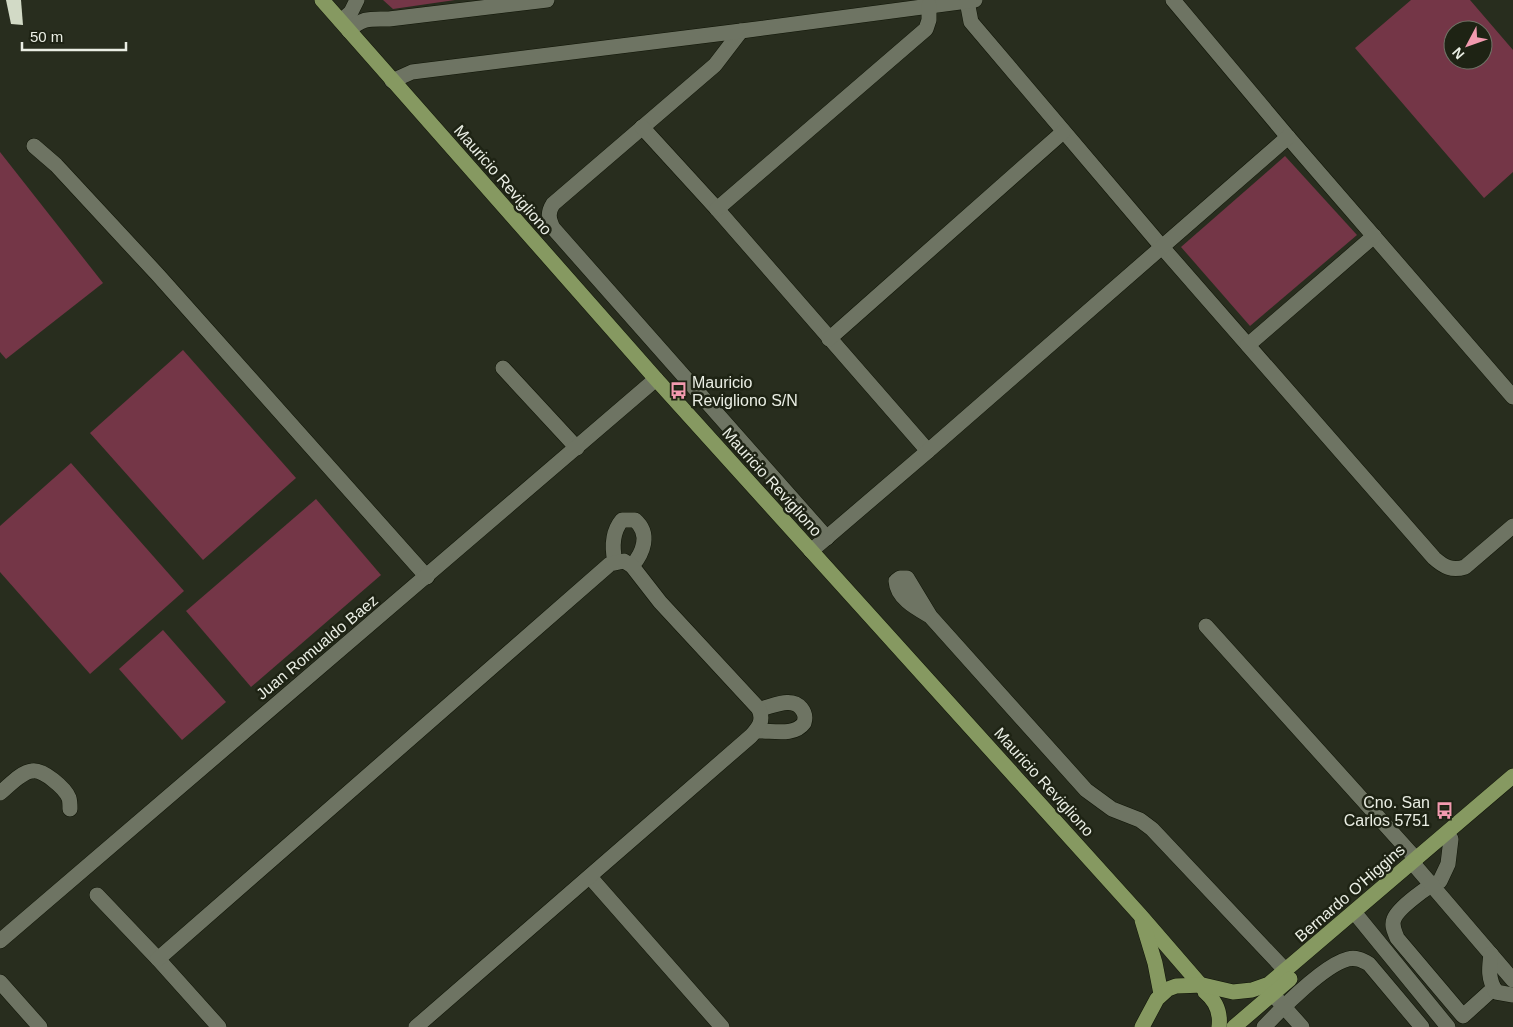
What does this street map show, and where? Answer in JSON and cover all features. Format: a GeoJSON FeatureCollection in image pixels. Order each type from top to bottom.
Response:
{"type":"FeatureCollection","features":[{"type":"Feature","properties":{"kind":"main road","name":"Mauricio Revigliono"},"geometry":{"type":"LineString","coordinates":[[322,0],[656,379],[1141,916],[1202,990]]}},
{"type":"Feature","properties":{"kind":"main road","name":"Bernardo O'Higgins"},"geometry":{"type":"LineString","coordinates":[[1234,1027],[1278,1000],[1359,918],[1513,776]]}},
{"type":"Feature","properties":{"kind":"main road","name":"Bernardo O'Higgins"},"geometry":{"type":"LineString","coordinates":[[1157,999],[1176,986],[1233,992],[1252,990],[1269,984],[1416,864],[1451,839],[1513,786]]}},
{"type":"Feature","properties":{"kind":"main road","name":"Mauricio Revigliono"},"geometry":{"type":"LineString","coordinates":[[1141,916],[1155,963],[1157,999]]}},
{"type":"Feature","properties":{"kind":"main road"},"geometry":{"type":"LineString","coordinates":[[1202,990],[1218,1010],[1219,1027]]}},
{"type":"Feature","properties":{"kind":"main road"},"geometry":{"type":"LineString","coordinates":[[1142,1027],[1157,999]]}},
{"type":"Feature","properties":{"kind":"main road"},"geometry":{"type":"LineString","coordinates":[[1150,1027],[1151,1011],[1157,999]]}},
{"type":"Feature","properties":{"kind":"street"},"geometry":{"type":"LineString","coordinates":[[345,26],[358,0],[376,19]]}},
{"type":"Feature","properties":{"kind":"street"},"geometry":{"type":"LineString","coordinates":[[345,26],[360,21],[547,0]]}},
{"type":"Feature","properties":{"kind":"street"},"geometry":{"type":"LineString","coordinates":[[392,81],[412,72],[971,0],[971,22],[1162,247],[1434,558],[1450,569],[1465,567],[1513,526]]}},
{"type":"Feature","properties":{"kind":"street"},"geometry":{"type":"LineString","coordinates":[[1173,0],[1288,138],[1513,396]]}},
{"type":"Feature","properties":{"kind":"street"},"geometry":{"type":"LineString","coordinates":[[716,210],[926,29],[929,20],[929,6]]}},
{"type":"Feature","properties":{"kind":"street"},"geometry":{"type":"LineString","coordinates":[[742,31],[715,65],[553,204],[549,210],[549,219],[560,235],[826,538]]}},
{"type":"Feature","properties":{"kind":"street"},"geometry":{"type":"LineString","coordinates":[[642,127],[928,451]]}},
{"type":"Feature","properties":{"kind":"street"},"geometry":{"type":"LineString","coordinates":[[829,339],[1063,132]]}},
{"type":"Feature","properties":{"kind":"street"},"geometry":{"type":"LineString","coordinates":[[811,551],[1288,138]]}},
{"type":"Feature","properties":{"kind":"street"},"geometry":{"type":"LineString","coordinates":[[34,146],[56,165],[158,275],[427,577]]}},
{"type":"Feature","properties":{"kind":"street"},"geometry":{"type":"LineString","coordinates":[[1248,345],[1374,236]]}},
{"type":"Feature","properties":{"kind":"street"},"geometry":{"type":"LineString","coordinates":[[503,368],[577,448]]}},
{"type":"Feature","properties":{"kind":"street","name":"Juan Romualdo Baez"},"geometry":{"type":"LineString","coordinates":[[0,941],[656,379]]}},
{"type":"Feature","properties":{"kind":"street"},"geometry":{"type":"LineString","coordinates":[[616,562],[613,550],[618,525],[622,520],[634,520],[639,524],[644,539],[639,557],[632,566]]}},
{"type":"Feature","properties":{"kind":"street"},"geometry":{"type":"LineString","coordinates":[[158,959],[610,564],[624,561],[632,566],[660,602],[759,709],[761,715],[759,728],[416,1027]]}},
{"type":"Feature","properties":{"kind":"street"},"geometry":{"type":"LineString","coordinates":[[930,616],[1086,790],[1112,809],[1140,820],[1152,829],[1286,971]]}},
{"type":"Feature","properties":{"kind":"street"},"geometry":{"type":"LineString","coordinates":[[1206,626],[1416,864],[1513,980]]}},
{"type":"Feature","properties":{"kind":"street"},"geometry":{"type":"LineString","coordinates":[[756,731],[796,731],[806,718],[804,711],[798,704],[792,702],[759,709]]}},
{"type":"Feature","properties":{"kind":"street"},"geometry":{"type":"LineString","coordinates":[[0,793],[17,778],[31,771],[39,771],[65,791],[69,798],[70,809]]}},
{"type":"Feature","properties":{"kind":"street"},"geometry":{"type":"LineString","coordinates":[[1451,839],[1448,864],[1440,881],[1431,884],[1407,904],[1394,918],[1392,927],[1398,938],[1468,1021]]}},
{"type":"Feature","properties":{"kind":"street"},"geometry":{"type":"LineString","coordinates":[[590,877],[722,1027]]}},
{"type":"Feature","properties":{"kind":"street"},"geometry":{"type":"LineString","coordinates":[[97,895],[219,1027]]}},
{"type":"Feature","properties":{"kind":"street"},"geometry":{"type":"LineString","coordinates":[[1359,918],[1449,1027],[1468,1021],[1494,988]]}},
{"type":"Feature","properties":{"kind":"street"},"geometry":{"type":"LineString","coordinates":[[1491,954],[1488,972],[1490,981],[1496,992],[1513,995]]}},
{"type":"Feature","properties":{"kind":"street"},"geometry":{"type":"LineString","coordinates":[[1264,1027],[1278,1000],[1330,967],[1348,959],[1358,958],[1370,964],[1422,1027]]}},
{"type":"Feature","properties":{"kind":"street"},"geometry":{"type":"LineString","coordinates":[[0,982],[40,1027]]}},
{"type":"Feature","properties":{"kind":"street"},"geometry":{"type":"LineString","coordinates":[[1278,1000],[1302,1027]]}},
{"type":"Feature","properties":{"kind":"shaded area"},"geometry":{"type":"Polygon","coordinates":[[[383,0],[455,0],[393,9],[383,0]]]}},
{"type":"Feature","properties":{"kind":"shaded area"},"geometry":{"type":"Polygon","coordinates":[[[1411,0],[1470,0],[1487,20],[1443,20],[1443,70],[1493,70],[1493,27],[1513,50],[1513,172],[1484,198],[1355,48],[1411,0]]]}},
{"type":"Feature","properties":{"kind":"shaded area"},"geometry":{"type":"Polygon","coordinates":[[[0,152],[103,283],[6,359],[0,352],[0,152]]]}},
{"type":"Feature","properties":{"kind":"shaded area"},"geometry":{"type":"Polygon","coordinates":[[[1285,156],[1357,235],[1250,326],[1181,247],[1285,156]]]}},
{"type":"Feature","properties":{"kind":"shaded area"},"geometry":{"type":"Polygon","coordinates":[[[183,350],[296,478],[203,560],[90,433],[183,350]]]}},
{"type":"Feature","properties":{"kind":"shaded area"},"geometry":{"type":"Polygon","coordinates":[[[71,463],[184,591],[90,674],[0,572],[0,526],[71,463]]]}},
{"type":"Feature","properties":{"kind":"shaded area"},"geometry":{"type":"Polygon","coordinates":[[[316,499],[381,575],[251,687],[186,611],[316,499]]]}},
{"type":"Feature","properties":{"kind":"shaded area"},"geometry":{"type":"Polygon","coordinates":[[[163,630],[226,702],[182,740],[119,669],[163,630]]]}},
{"type":"Feature","properties":{"kind":"building"},"geometry":{"type":"Polygon","coordinates":[[[6,0],[21,0],[23,25],[11,24],[6,0]]]}},
{"type":"Feature","properties":{"kind":"place","name":"Mauricio Revigliono S/N"},"geometry":{"type":"Point","coordinates":[678,391]}},
{"type":"Feature","properties":{"kind":"place","name":"Cno. San Carlos 5751"},"geometry":{"type":"Point","coordinates":[1444,811]}}]}
